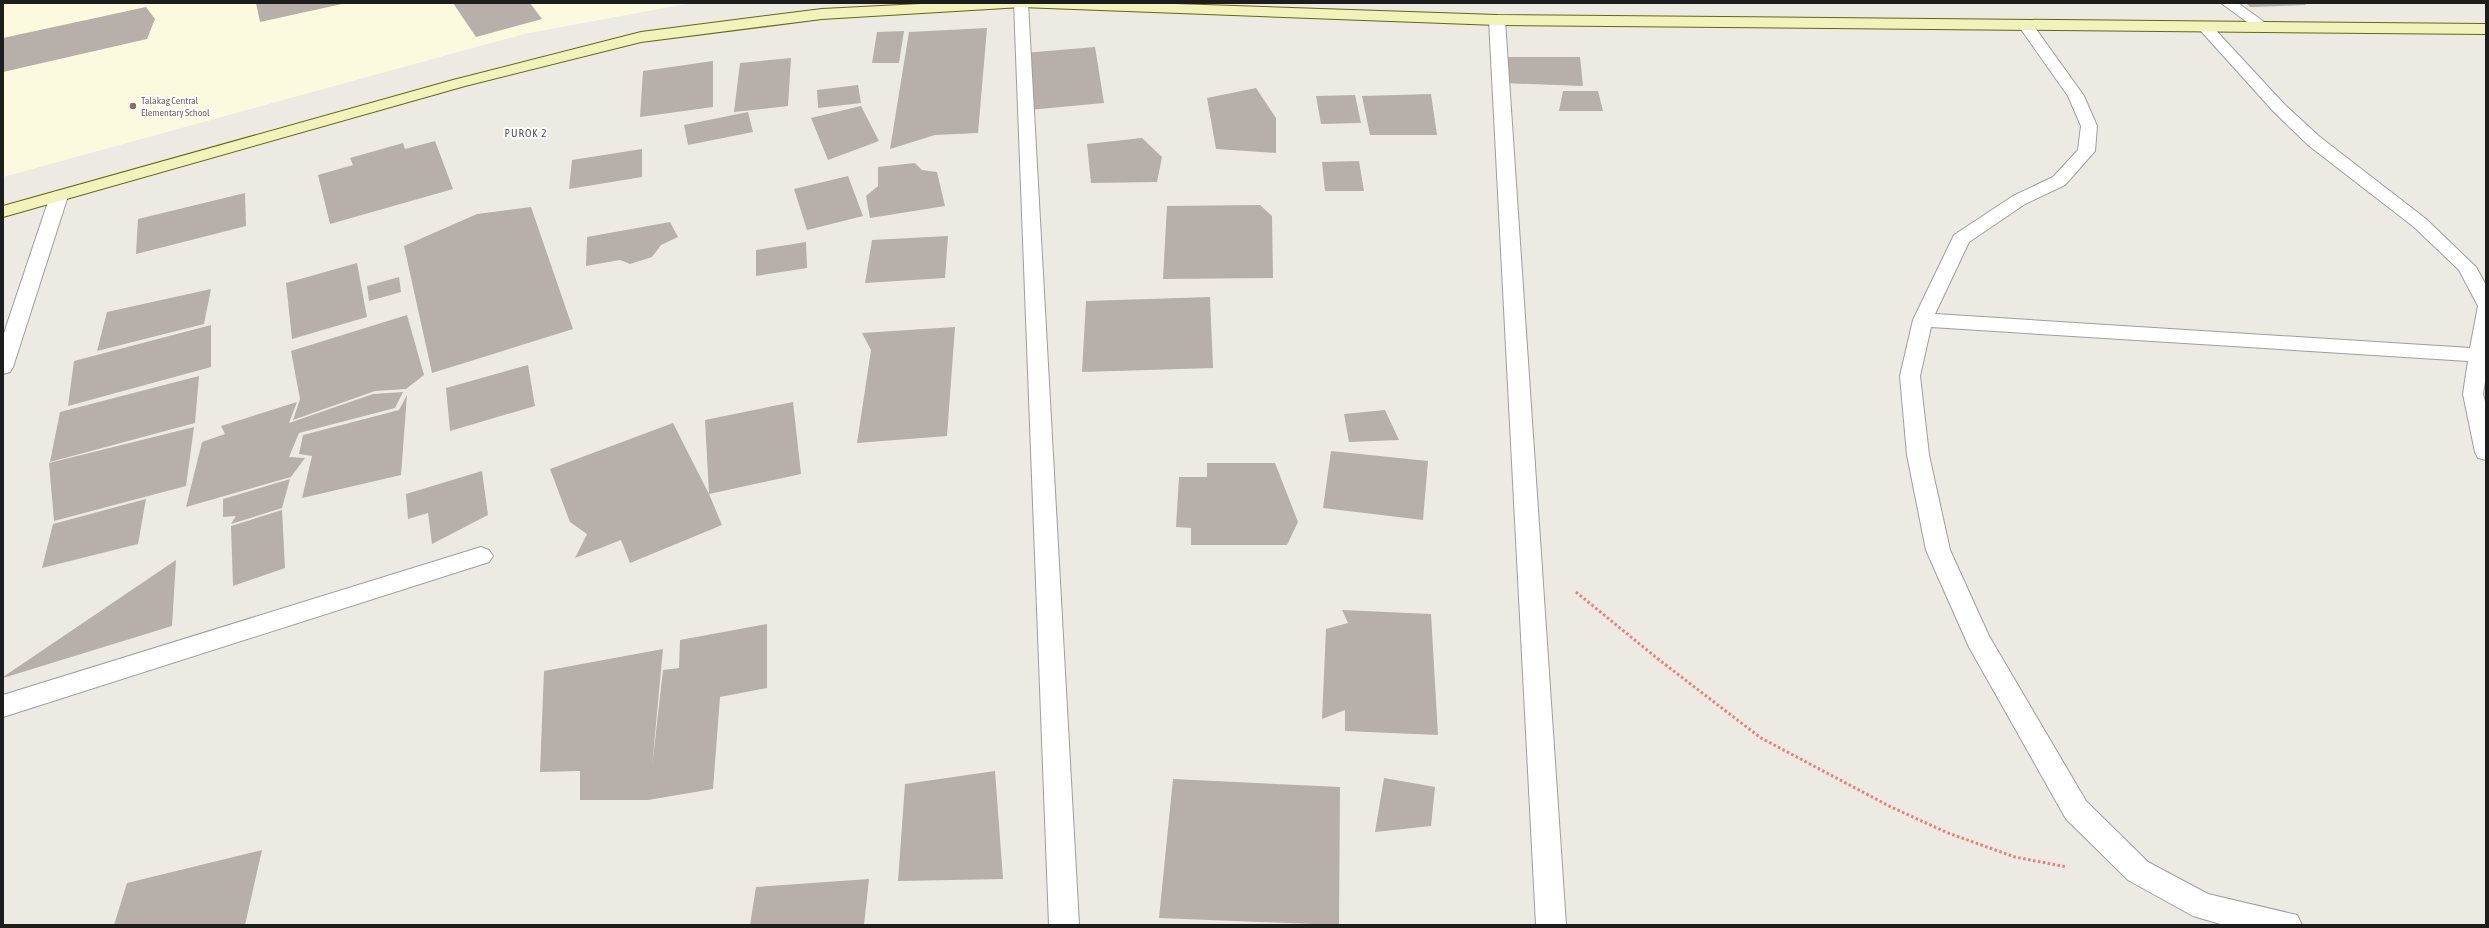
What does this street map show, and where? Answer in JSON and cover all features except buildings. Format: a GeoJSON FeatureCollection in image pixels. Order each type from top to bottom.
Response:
{"type":"FeatureCollection","features":[{"type":"Feature","properties":{"kind":"main road"},"geometry":{"type":"LineString","coordinates":[[3,212],[459,83],[641,37],[822,14],[1021,3],[1497,20],[2486,29]]}},
{"type":"Feature","properties":{"kind":"street"},"geometry":{"type":"LineString","coordinates":[[1021,3],[1064,925]]}},
{"type":"Feature","properties":{"kind":"street"},"geometry":{"type":"LineString","coordinates":[[2228,3],[2263,27]]}},
{"type":"Feature","properties":{"kind":"street"},"geometry":{"type":"LineString","coordinates":[[1497,20],[1551,925]]}},
{"type":"Feature","properties":{"kind":"street"},"geometry":{"type":"LineString","coordinates":[[2026,25],[2076,96],[2089,126],[2086,151],[2059,181],[2019,200],[1961,239],[1923,320],[1910,376],[1918,456],[1938,550],[1978,640],[2076,810],[2138,871],[2202,906],[2269,923],[2287,925]]}},
{"type":"Feature","properties":{"kind":"street"},"geometry":{"type":"LineString","coordinates":[[2205,27],[2279,108],[2314,141],[2420,222],[2467,267],[2486,303]]}},
{"type":"Feature","properties":{"kind":"street"},"geometry":{"type":"LineString","coordinates":[[3,367],[59,196]]}},
{"type":"Feature","properties":{"kind":"street"},"geometry":{"type":"LineString","coordinates":[[2486,309],[2473,394],[2486,452]]}},
{"type":"Feature","properties":{"kind":"street"},"geometry":{"type":"LineString","coordinates":[[1923,320],[2480,355]]}},
{"type":"Feature","properties":{"kind":"street"},"geometry":{"type":"LineString","coordinates":[[3,706],[481,556]]}},
{"type":"Feature","properties":{"kind":"path"},"geometry":{"type":"LineString","coordinates":[[1528,552],[1658,659],[1761,738],[1864,793],[1948,833],[2016,857],[2066,867],[2138,871]]}},
{"type":"Feature","properties":{"kind":"shaded area","name":"Talakag Central Elementary School"},"geometry":{"type":"Polygon","coordinates":[[[3,3],[691,3],[524,34],[3,177],[3,3]]]}},
{"type":"Feature","properties":{"kind":"place","name":"Talakag Central Elementary School"},"geometry":{"type":"Point","coordinates":[133,106]}},
{"type":"Feature","properties":{"kind":"district","name":"PUROK 2"},"geometry":{"type":"Point","coordinates":[526,133]}}]}
